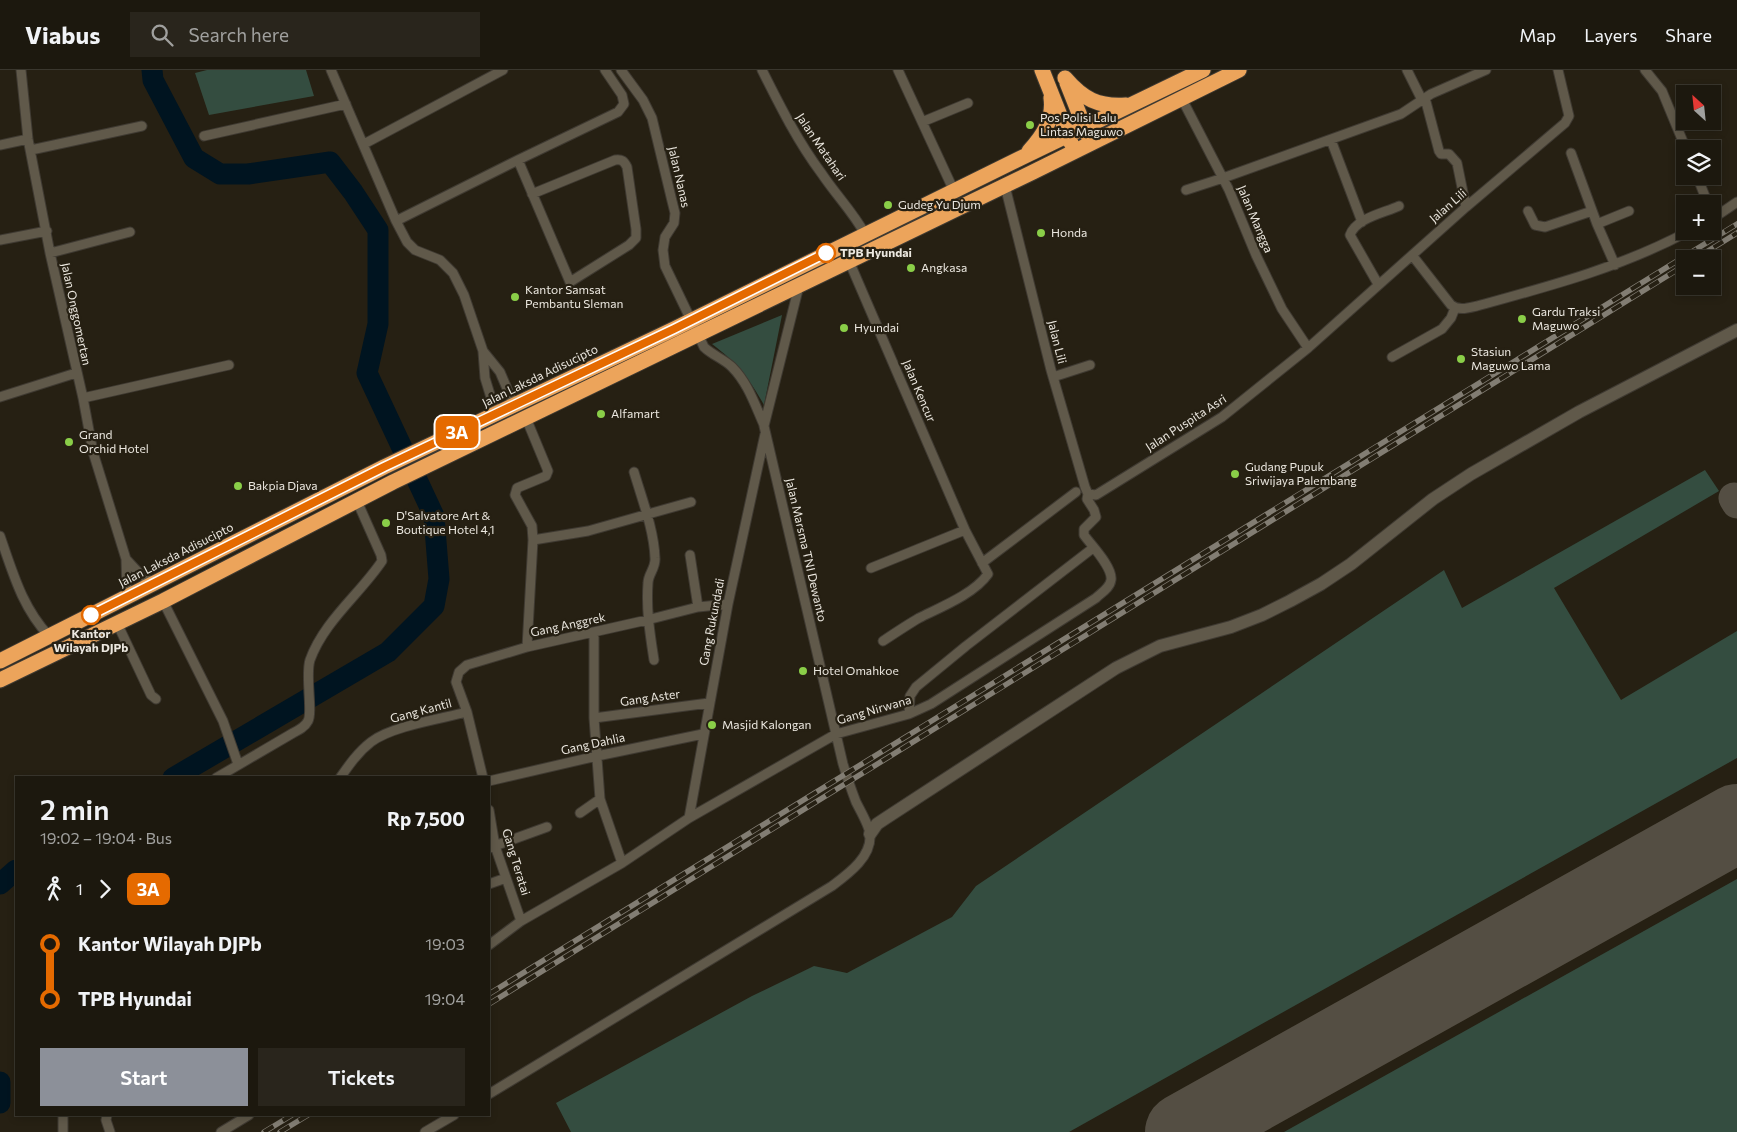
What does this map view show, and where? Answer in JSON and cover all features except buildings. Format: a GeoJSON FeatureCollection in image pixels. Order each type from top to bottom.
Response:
{"type":"FeatureCollection","features":[{"type":"Feature","properties":{"kind":"highway"},"geometry":{"type":"LineString","coordinates":[[1042,70],[1074,151]]}},
{"type":"Feature","properties":{"kind":"highway","name":"Jalan Laksda Adisucipto"},"geometry":{"type":"LineString","coordinates":[[0,660],[384,467],[1204,70]]}},
{"type":"Feature","properties":{"kind":"highway"},"geometry":{"type":"LineString","coordinates":[[0,680],[163,601],[393,482],[1005,186],[1238,70]]}},
{"type":"Feature","properties":{"kind":"highway"},"geometry":{"type":"LineString","coordinates":[[1063,74],[1081,94],[1092,101],[1114,106],[1136,104]]}},
{"type":"Feature","properties":{"kind":"highway"},"geometry":{"type":"LineString","coordinates":[[1063,74],[1091,143]]}},
{"type":"Feature","properties":{"kind":"highway"},"geometry":{"type":"LineString","coordinates":[[1025,156],[1042,136],[1048,125],[1052,104],[1050,91]]}},
{"type":"Feature","properties":{"kind":"street","name":"Jalan Onggomertan"},"geometry":{"type":"LineString","coordinates":[[21,70],[28,139],[50,253],[83,398],[93,452],[126,559]]}},
{"type":"Feature","properties":{"kind":"street"},"geometry":{"type":"LineString","coordinates":[[331,70],[396,221],[407,242],[415,250],[440,260],[453,272],[464,294],[483,352],[485,378],[496,414]]}},
{"type":"Feature","properties":{"kind":"street"},"geometry":{"type":"LineString","coordinates":[[364,144],[503,70]]}},
{"type":"Feature","properties":{"kind":"street"},"geometry":{"type":"LineString","coordinates":[[396,221],[618,112],[624,104],[622,95],[605,70]]}},
{"type":"Feature","properties":{"kind":"street","name":"Jalan Nanas"},"geometry":{"type":"LineString","coordinates":[[621,70],[643,100],[652,118],[675,213],[674,223],[665,237],[662,250],[665,266],[690,320],[708,352],[732,366],[745,384],[765,429]]}},
{"type":"Feature","properties":{"kind":"street","name":"Jalan Matahari"},"geometry":{"type":"LineString","coordinates":[[762,70],[792,128],[865,234]]}},
{"type":"Feature","properties":{"kind":"street"},"geometry":{"type":"LineString","coordinates":[[898,70],[954,191]]}},
{"type":"Feature","properties":{"kind":"street"},"geometry":{"type":"LineString","coordinates":[[1407,70],[1423,99],[1439,151],[1441,154],[1449,154],[1456,163],[1466,207]]}},
{"type":"Feature","properties":{"kind":"street"},"geometry":{"type":"LineString","coordinates":[[1186,190],[1332,140],[1401,114],[1423,99],[1486,70]]}},
{"type":"Feature","properties":{"kind":"street","name":"Jalan Lili"},"geometry":{"type":"LineString","coordinates":[[1308,348],[1378,284],[1565,123],[1568,116],[1558,70]]}},
{"type":"Feature","properties":{"kind":"street"},"geometry":{"type":"LineString","coordinates":[[1645,70],[1662,91],[1682,140]]}},
{"type":"Feature","properties":{"kind":"street","name":"Jalan Mangga"},"geometry":{"type":"LineString","coordinates":[[1182,99],[1223,178],[1282,309],[1308,348]]}},
{"type":"Feature","properties":{"kind":"street"},"geometry":{"type":"LineString","coordinates":[[922,122],[968,103]]}},
{"type":"Feature","properties":{"kind":"street"},"geometry":{"type":"LineString","coordinates":[[204,136],[346,104]]}},
{"type":"Feature","properties":{"kind":"street"},"geometry":{"type":"LineString","coordinates":[[31,150],[142,126]]}},
{"type":"Feature","properties":{"kind":"street"},"geometry":{"type":"LineString","coordinates":[[0,145],[28,139]]}},
{"type":"Feature","properties":{"kind":"street"},"geometry":{"type":"LineString","coordinates":[[1332,140],[1362,222]]}},
{"type":"Feature","properties":{"kind":"street"},"geometry":{"type":"LineString","coordinates":[[1571,153],[1597,224],[1615,265]]}},
{"type":"Feature","properties":{"kind":"street"},"geometry":{"type":"LineString","coordinates":[[518,160],[532,194],[570,282],[629,245],[636,238],[627,167],[625,162],[620,159],[532,194]]}},
{"type":"Feature","properties":{"kind":"street","name":"Jalan Lili"},"geometry":{"type":"LineString","coordinates":[[1005,186],[1053,377],[1085,488],[1092,494]]}},
{"type":"Feature","properties":{"kind":"street"},"geometry":{"type":"LineString","coordinates":[[1721,212],[1737,202]]}},
{"type":"Feature","properties":{"kind":"street"},"geometry":{"type":"LineString","coordinates":[[1378,284],[1350,235],[1362,222],[1399,206]]}},
{"type":"Feature","properties":{"kind":"street"},"geometry":{"type":"LineString","coordinates":[[1528,211],[1535,225],[1545,227],[1592,211]]}},
{"type":"Feature","properties":{"kind":"street"},"geometry":{"type":"LineString","coordinates":[[1597,224],[1629,211]]}},
{"type":"Feature","properties":{"kind":"street"},"geometry":{"type":"LineString","coordinates":[[0,240],[47,231]]}},
{"type":"Feature","properties":{"kind":"street"},"geometry":{"type":"LineString","coordinates":[[50,253],[130,232]]}},
{"type":"Feature","properties":{"kind":"street"},"geometry":{"type":"LineString","coordinates":[[1412,255],[1446,300],[1455,308],[1469,308],[1564,283],[1615,265],[1676,237]]}},
{"type":"Feature","properties":{"kind":"street","name":"Jalan Kencur"},"geometry":{"type":"LineString","coordinates":[[849,262],[965,530],[982,563]]}},
{"type":"Feature","properties":{"kind":"street"},"geometry":{"type":"LineString","coordinates":[[791,270],[799,286]]}},
{"type":"Feature","properties":{"kind":"street","name":"Jalan Marsma TNI Dewanto"},"geometry":{"type":"LineString","coordinates":[[799,286],[765,429],[848,782],[870,834]]}},
{"type":"Feature","properties":{"kind":"street"},"geometry":{"type":"LineString","coordinates":[[1392,356],[1442,329],[1451,318],[1455,308]]}},
{"type":"Feature","properties":{"kind":"street"},"geometry":{"type":"LineString","coordinates":[[490,1093],[832,886],[860,863],[866,852],[870,834],[877,824],[1116,668],[1160,646],[1231,627],[1262,616],[1290,601],[1351,564],[1433,499],[1471,474],[1579,412],[1737,330]]}},
{"type":"Feature","properties":{"kind":"street","name":"Jalan Puspita Asri"},"geometry":{"type":"LineString","coordinates":[[1092,494],[1222,417],[1308,348]]}},
{"type":"Feature","properties":{"kind":"street"},"geometry":{"type":"LineString","coordinates":[[483,352],[500,372],[514,405]]}},
{"type":"Feature","properties":{"kind":"street"},"geometry":{"type":"LineString","coordinates":[[83,398],[229,365]]}},
{"type":"Feature","properties":{"kind":"street"},"geometry":{"type":"LineString","coordinates":[[1053,377],[1090,365]]}},
{"type":"Feature","properties":{"kind":"street"},"geometry":{"type":"LineString","coordinates":[[0,398],[76,373]]}},
{"type":"Feature","properties":{"kind":"street"},"geometry":{"type":"LineString","coordinates":[[526,418],[548,471],[546,476],[515,491],[515,495],[532,526],[528,646]]}},
{"type":"Feature","properties":{"kind":"street","name":"Gang Rukundadi"},"geometry":{"type":"LineString","coordinates":[[689,818],[728,604],[765,429]]}},
{"type":"Feature","properties":{"kind":"street"},"geometry":{"type":"LineString","coordinates":[[634,472],[646,514],[656,561],[649,575],[648,583],[648,620],[654,660]]}},
{"type":"Feature","properties":{"kind":"street"},"geometry":{"type":"LineString","coordinates":[[883,641],[982,582],[988,574],[982,563],[1076,492]]}},
{"type":"Feature","properties":{"kind":"street","name":"Gang Nirwana"},"geometry":{"type":"LineString","coordinates":[[490,944],[521,921],[622,863],[689,818],[836,734],[909,714],[931,704],[1096,598],[1106,589],[1111,581],[1111,574],[1083,532],[1096,517],[1087,499],[1092,494]]}},
{"type":"Feature","properties":{"kind":"street"},"geometry":{"type":"LineString","coordinates":[[219,776],[306,725],[310,719],[308,690],[310,662],[316,647],[328,628],[382,561],[357,501]]}},
{"type":"Feature","properties":{"kind":"street"},"geometry":{"type":"LineString","coordinates":[[533,540],[588,531],[691,502]]}},
{"type":"Feature","properties":{"kind":"street"},"geometry":{"type":"LineString","coordinates":[[871,568],[965,530]]}},
{"type":"Feature","properties":{"kind":"street"},"geometry":{"type":"LineString","coordinates":[[0,536],[23,600],[49,636]]}},
{"type":"Feature","properties":{"kind":"street"},"geometry":{"type":"LineString","coordinates":[[909,714],[910,696],[916,687],[1093,548]]}},
{"type":"Feature","properties":{"kind":"street"},"geometry":{"type":"LineString","coordinates":[[690,555],[698,607]]}},
{"type":"Feature","properties":{"kind":"street"},"geometry":{"type":"LineString","coordinates":[[126,559],[153,584]]}},
{"type":"Feature","properties":{"kind":"street"},"geometry":{"type":"LineString","coordinates":[[126,559],[128,597]]}},
{"type":"Feature","properties":{"kind":"street"},"geometry":{"type":"LineString","coordinates":[[163,601],[223,721],[238,764]]}},
{"type":"Feature","properties":{"kind":"street","name":"Gang Anggrek"},"geometry":{"type":"LineString","coordinates":[[467,712],[456,682],[459,672],[467,665],[528,646],[594,633],[698,607],[728,604]]}},
{"type":"Feature","properties":{"kind":"street"},"geometry":{"type":"LineString","coordinates":[[117,623],[151,696],[156,699]]}},
{"type":"Feature","properties":{"kind":"street"},"geometry":{"type":"LineString","coordinates":[[594,633],[594,718],[600,799],[622,863]]}},
{"type":"Feature","properties":{"kind":"street","name":"Gang Aster"},"geometry":{"type":"LineString","coordinates":[[594,718],[709,703]]}},
{"type":"Feature","properties":{"kind":"street"},"geometry":{"type":"LineString","coordinates":[[467,712],[483,776]]}},
{"type":"Feature","properties":{"kind":"street","name":"Gang Kantil"},"geometry":{"type":"LineString","coordinates":[[341,776],[353,760],[371,742],[378,738],[391,732],[467,712]]}},
{"type":"Feature","properties":{"kind":"street","name":"Gang Dahlia"},"geometry":{"type":"LineString","coordinates":[[490,781],[703,734]]}},
{"type":"Feature","properties":{"kind":"street"},"geometry":{"type":"LineString","coordinates":[[580,813],[600,799]]}},
{"type":"Feature","properties":{"kind":"street","name":"Gang Teratai"},"geometry":{"type":"LineString","coordinates":[[490,822],[492,847],[506,878],[521,921]]}},
{"type":"Feature","properties":{"kind":"street"},"geometry":{"type":"LineString","coordinates":[[492,847],[547,827]]}},
{"type":"Feature","properties":{"kind":"street"},"geometry":{"type":"LineString","coordinates":[[490,884],[506,878]]}},
{"type":"Feature","properties":{"kind":"street"},"geometry":{"type":"LineString","coordinates":[[63,1116],[63,1132]]}},
{"type":"Feature","properties":{"kind":"street"},"geometry":{"type":"LineString","coordinates":[[110,1116],[106,1120],[110,1132]]}},
{"type":"Feature","properties":{"kind":"street"},"geometry":{"type":"LineString","coordinates":[[221,1132],[247,1116]]}},
{"type":"Feature","properties":{"kind":"street"},"geometry":{"type":"LineString","coordinates":[[425,1132],[452,1116]]}},
{"type":"Feature","properties":{"kind":"green space"},"geometry":{"type":"Polygon","coordinates":[[[207,70],[306,70],[314,96],[209,115],[195,73],[207,70]]]}},
{"type":"Feature","properties":{"kind":"green space"},"geometry":{"type":"Polygon","coordinates":[[[782,315],[764,405],[742,372],[712,344],[782,315]]]}},
{"type":"Feature","properties":{"kind":"green space"},"geometry":{"type":"Polygon","coordinates":[[[1705,470],[1719,491],[1554,588],[1621,700],[1737,631],[1737,758],[1069,1132],[571,1132],[556,1103],[752,996],[814,966],[847,973],[952,917],[976,886],[1444,570],[1462,608],[1705,470]]]}},
{"type":"Feature","properties":{"kind":"green space"},"geometry":{"type":"Polygon","coordinates":[[[1737,879],[1737,1132],[1284,1132],[1737,879]]]}},
{"type":"Feature","properties":{"kind":"waterway"},"geometry":{"type":"LineString","coordinates":[[152,70],[153,80],[194,158],[220,174],[248,174],[330,162],[378,230],[378,324],[367,373],[434,516],[439,579],[434,606],[388,652],[176,776]]}},
{"type":"Feature","properties":{"kind":"waterway"},"geometry":{"type":"LineString","coordinates":[[0,884],[15,871]]}},
{"type":"Feature","properties":{"kind":"waterway"},"geometry":{"type":"LineString","coordinates":[[0,1082],[0,1103]]}},
{"type":"Feature","properties":{"kind":"taxiway"},"geometry":{"type":"LineString","coordinates":[[1734,498],[1737,503]]}},
{"type":"Feature","properties":{"kind":"runway"},"geometry":{"type":"LineString","coordinates":[[1184,1132],[1737,823]]}},
{"type":"Feature","properties":{"kind":"railway"},"geometry":{"type":"LineString","coordinates":[[490,993],[1737,224]]}},
{"type":"Feature","properties":{"kind":"railway"},"geometry":{"type":"LineString","coordinates":[[1710,250],[1737,233]]}},
{"type":"Feature","properties":{"kind":"railway"},"geometry":{"type":"LineString","coordinates":[[490,1003],[1676,271]]}},
{"type":"Feature","properties":{"kind":"railway"},"geometry":{"type":"LineString","coordinates":[[264,1132],[290,1116]]}},
{"type":"Feature","properties":{"kind":"railway"},"geometry":{"type":"LineString","coordinates":[[280,1132],[306,1116]]}},
{"type":"Feature","properties":{"kind":"bus line","name":"3A"},"geometry":{"type":"LineString","coordinates":[[91,615],[384,467],[674,329],[826,253]]}},
{"type":"Feature","properties":{"kind":"place","name":"Pos Polisi Lalu Lintas Maguwo"},"geometry":{"type":"Point","coordinates":[1030,125]}},
{"type":"Feature","properties":{"kind":"place","name":"Gudeg Yu Djum"},"geometry":{"type":"Point","coordinates":[888,205]}},
{"type":"Feature","properties":{"kind":"place","name":"Honda"},"geometry":{"type":"Point","coordinates":[1041,233]}},
{"type":"Feature","properties":{"kind":"place","name":"TPB Hyundai"},"geometry":{"type":"Point","coordinates":[826,253]}},
{"type":"Feature","properties":{"kind":"place","name":"Angkasa"},"geometry":{"type":"Point","coordinates":[911,268]}},
{"type":"Feature","properties":{"kind":"place","name":"Kantor Samsat Pembantu Sleman"},"geometry":{"type":"Point","coordinates":[515,297]}},
{"type":"Feature","properties":{"kind":"place","name":"Gardu Traksi Maguwo"},"geometry":{"type":"Point","coordinates":[1522,319]}},
{"type":"Feature","properties":{"kind":"place","name":"Hyundai"},"geometry":{"type":"Point","coordinates":[844,328]}},
{"type":"Feature","properties":{"kind":"place","name":"Stasiun Maguwo Lama"},"geometry":{"type":"Point","coordinates":[1461,359]}},
{"type":"Feature","properties":{"kind":"place","name":"Alfamart"},"geometry":{"type":"Point","coordinates":[601,414]}},
{"type":"Feature","properties":{"kind":"place","name":"Grand Orchid Hotel"},"geometry":{"type":"Point","coordinates":[69,442]}},
{"type":"Feature","properties":{"kind":"place","name":"Gudang Pupuk Sriwijaya Palembang"},"geometry":{"type":"Point","coordinates":[1235,474]}},
{"type":"Feature","properties":{"kind":"place","name":"Bakpia Djava"},"geometry":{"type":"Point","coordinates":[238,486]}},
{"type":"Feature","properties":{"kind":"place","name":"D'Salvatore Art & Boutique Hotel 4,1"},"geometry":{"type":"Point","coordinates":[386,523]}},
{"type":"Feature","properties":{"kind":"place","name":"Kantor Wilayah DJPb"},"geometry":{"type":"Point","coordinates":[91,615]}},
{"type":"Feature","properties":{"kind":"place","name":"Hotel Omahkoe"},"geometry":{"type":"Point","coordinates":[803,671]}},
{"type":"Feature","properties":{"kind":"place","name":"Masjid Kalongan"},"geometry":{"type":"Point","coordinates":[712,725]}}]}
